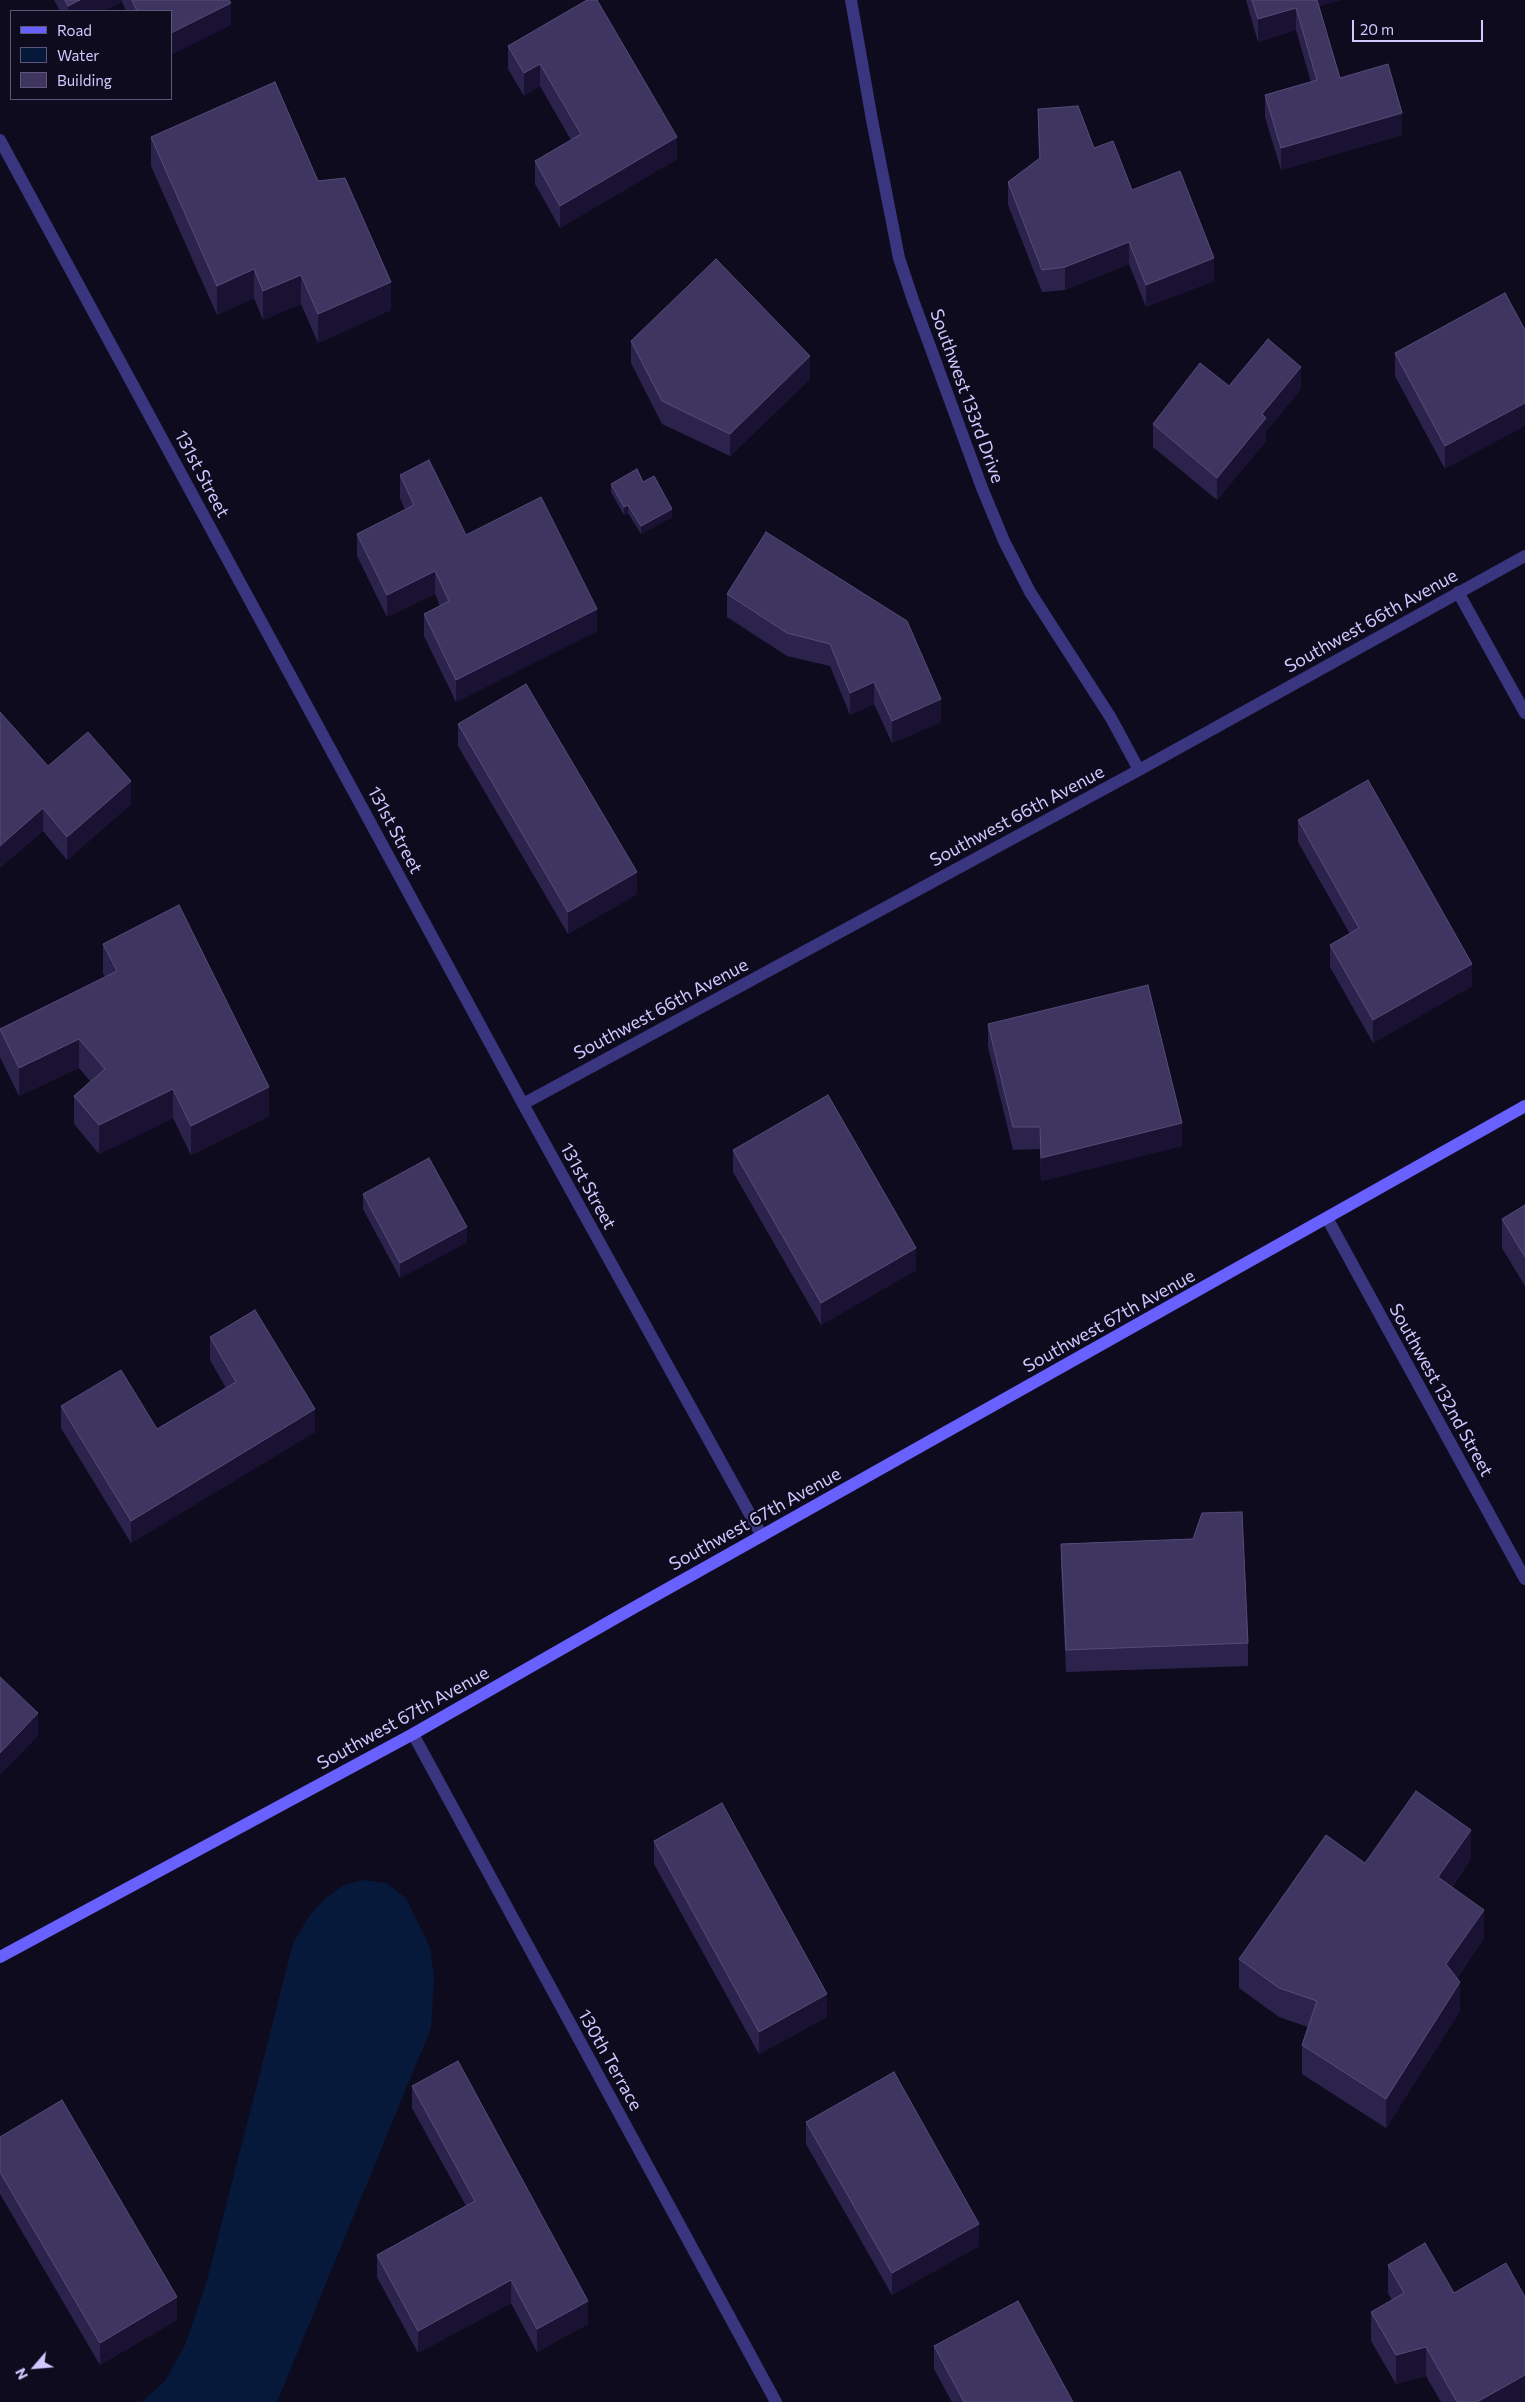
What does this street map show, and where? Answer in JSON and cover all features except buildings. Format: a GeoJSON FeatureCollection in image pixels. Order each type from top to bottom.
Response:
{"type":"FeatureCollection","features":[{"type":"Feature","properties":{"kind":"main road","name":"Southwest 67th Avenue"},"geometry":{"type":"LineString","coordinates":[[0,1957],[413,1734],[1525,1106]]}},
{"type":"Feature","properties":{"kind":"street","name":"Southwest 133rd Drive"},"geometry":{"type":"LineString","coordinates":[[851,0],[899,258],[912,300],[1004,542],[1030,592],[1111,718],[1139,770]]}},
{"type":"Feature","properties":{"kind":"street","name":"131st Street"},"geometry":{"type":"LineString","coordinates":[[0,140],[523,1104],[762,1536]]}},
{"type":"Feature","properties":{"kind":"street","name":"Southwest 66th Avenue"},"geometry":{"type":"LineString","coordinates":[[523,1104],[1139,770],[1525,556]]}},
{"type":"Feature","properties":{"kind":"street"},"geometry":{"type":"LineString","coordinates":[[1458,592],[1525,713]]}},
{"type":"Feature","properties":{"kind":"street","name":"Southwest 132nd Street"},"geometry":{"type":"LineString","coordinates":[[1327,1218],[1525,1579]]}},
{"type":"Feature","properties":{"kind":"street","name":"130th Terrace"},"geometry":{"type":"LineString","coordinates":[[413,1734],[776,2402]]}},
{"type":"Feature","properties":{"kind":"water"},"geometry":{"type":"Polygon","coordinates":[[[364,1880],[386,1883],[406,1898],[430,1948],[434,1977],[431,2028],[277,2402],[142,2402],[165,2381],[185,2345],[207,2281],[293,1943],[310,1915],[327,1897],[344,1885],[364,1880]]]}}]}
